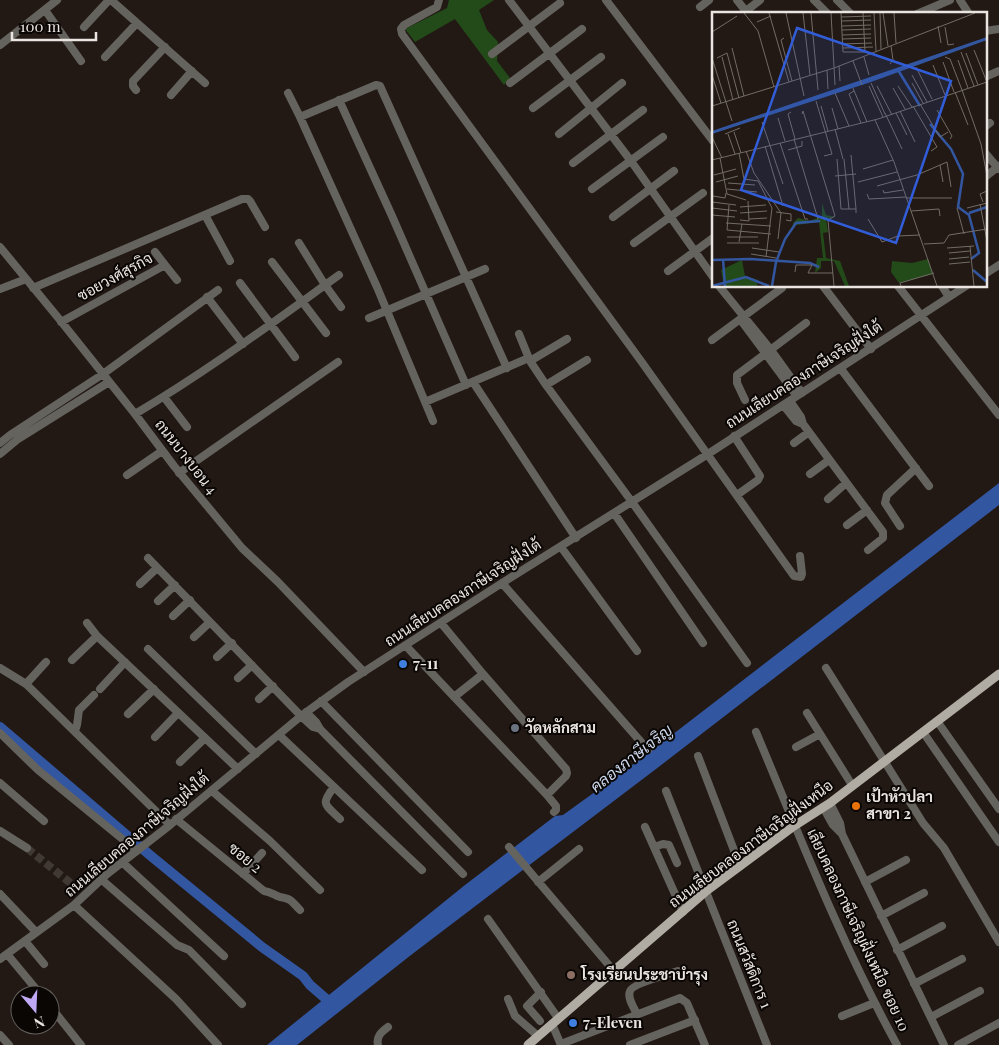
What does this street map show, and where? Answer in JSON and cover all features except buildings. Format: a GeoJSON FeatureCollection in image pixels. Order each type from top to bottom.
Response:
{"type":"FeatureCollection","features":[{"type":"Feature","properties":{"kind":"main road","name":"ถนนเลียบคลองภาษีเจริญฝั่งเหนือ"},"geometry":{"type":"LineString","coordinates":[[528,1045],[554,1017],[705,892],[794,826],[826,805],[999,674]]}},
{"type":"Feature","properties":{"kind":"street"},"geometry":{"type":"LineString","coordinates":[[0,45],[57,0]]}},
{"type":"Feature","properties":{"kind":"street"},"geometry":{"type":"LineString","coordinates":[[84,27],[110,0],[205,83]]}},
{"type":"Feature","properties":{"kind":"street"},"geometry":{"type":"LineString","coordinates":[[439,0],[437,7],[404,26],[401,29],[402,34],[796,577],[801,577],[802,574],[800,556]]}},
{"type":"Feature","properties":{"kind":"street"},"geometry":{"type":"LineString","coordinates":[[509,0],[631,161],[712,276]]}},
{"type":"Feature","properties":{"kind":"street"},"geometry":{"type":"LineString","coordinates":[[606,0],[712,140]]}},
{"type":"Feature","properties":{"kind":"street"},"geometry":{"type":"LineString","coordinates":[[700,7],[709,0]]}},
{"type":"Feature","properties":{"kind":"street"},"geometry":{"type":"LineString","coordinates":[[737,0],[744,12]]}},
{"type":"Feature","properties":{"kind":"street"},"geometry":{"type":"LineString","coordinates":[[746,12],[760,0]]}},
{"type":"Feature","properties":{"kind":"street"},"geometry":{"type":"LineString","coordinates":[[814,0],[825,12]]}},
{"type":"Feature","properties":{"kind":"street"},"geometry":{"type":"LineString","coordinates":[[836,0],[849,12]]}},
{"type":"Feature","properties":{"kind":"street"},"geometry":{"type":"LineString","coordinates":[[922,12],[950,0]]}},
{"type":"Feature","properties":{"kind":"street"},"geometry":{"type":"LineString","coordinates":[[960,0],[967,12]]}},
{"type":"Feature","properties":{"kind":"street"},"geometry":{"type":"LineString","coordinates":[[492,54],[560,4]]}},
{"type":"Feature","properties":{"kind":"street"},"geometry":{"type":"LineString","coordinates":[[45,10],[81,61]]}},
{"type":"Feature","properties":{"kind":"street"},"geometry":{"type":"LineString","coordinates":[[105,58],[138,23]]}},
{"type":"Feature","properties":{"kind":"street"},"geometry":{"type":"LineString","coordinates":[[986,31],[999,28]]}},
{"type":"Feature","properties":{"kind":"street"},"geometry":{"type":"LineString","coordinates":[[510,83],[582,29]]}},
{"type":"Feature","properties":{"kind":"street"},"geometry":{"type":"LineString","coordinates":[[136,90],[133,86],[133,81],[165,47]]}},
{"type":"Feature","properties":{"kind":"street"},"geometry":{"type":"LineString","coordinates":[[533,108],[602,57]]}},
{"type":"Feature","properties":{"kind":"street"},"geometry":{"type":"LineString","coordinates":[[171,95],[192,71]]}},
{"type":"Feature","properties":{"kind":"street"},"geometry":{"type":"LineString","coordinates":[[986,77],[999,72]]}},
{"type":"Feature","properties":{"kind":"street"},"geometry":{"type":"LineString","coordinates":[[559,134],[622,83]]}},
{"type":"Feature","properties":{"kind":"street"},"geometry":{"type":"LineString","coordinates":[[300,117],[376,84],[380,86],[507,368]]}},
{"type":"Feature","properties":{"kind":"street"},"geometry":{"type":"LineString","coordinates":[[288,93],[387,310],[433,421]]}},
{"type":"Feature","properties":{"kind":"street"},"geometry":{"type":"LineString","coordinates":[[339,100],[426,293],[470,384],[576,538]]}},
{"type":"Feature","properties":{"kind":"street"},"geometry":{"type":"LineString","coordinates":[[574,163],[643,110]]}},
{"type":"Feature","properties":{"kind":"street"},"geometry":{"type":"LineString","coordinates":[[592,189],[662,137]]}},
{"type":"Feature","properties":{"kind":"street"},"geometry":{"type":"LineString","coordinates":[[986,154],[998,167],[986,176]]}},
{"type":"Feature","properties":{"kind":"street"},"geometry":{"type":"LineString","coordinates":[[613,217],[674,171]]}},
{"type":"Feature","properties":{"kind":"street"},"geometry":{"type":"LineString","coordinates":[[634,243],[703,193]]}},
{"type":"Feature","properties":{"kind":"street"},"geometry":{"type":"LineString","coordinates":[[33,288],[242,199],[248,199],[265,227]]}},
{"type":"Feature","properties":{"kind":"street"},"geometry":{"type":"LineString","coordinates":[[205,215],[230,261]]}},
{"type":"Feature","properties":{"kind":"street"},"geometry":{"type":"LineString","coordinates":[[668,271],[712,239]]}},
{"type":"Feature","properties":{"kind":"street"},"geometry":{"type":"LineString","coordinates":[[299,243],[341,308]]}},
{"type":"Feature","properties":{"kind":"street","name":"ถนนบางบอน 4"},"geometry":{"type":"LineString","coordinates":[[0,248],[62,322],[179,473],[242,548],[278,582],[364,672]]}},
{"type":"Feature","properties":{"kind":"street"},"geometry":{"type":"LineString","coordinates":[[155,252],[165,265]]}},
{"type":"Feature","properties":{"kind":"street"},"geometry":{"type":"LineString","coordinates":[[272,262],[326,333]]}},
{"type":"Feature","properties":{"kind":"street","name":"ซอยวงศ์สุรกิจ"},"geometry":{"type":"LineString","coordinates":[[62,322],[165,265],[177,280]]}},
{"type":"Feature","properties":{"kind":"street"},"geometry":{"type":"LineString","coordinates":[[986,273],[999,265]]}},
{"type":"Feature","properties":{"kind":"street"},"geometry":{"type":"LineString","coordinates":[[369,318],[485,269]]}},
{"type":"Feature","properties":{"kind":"street"},"geometry":{"type":"LineString","coordinates":[[134,414],[164,397],[244,344],[339,275]]}},
{"type":"Feature","properties":{"kind":"street"},"geometry":{"type":"LineString","coordinates":[[0,289],[26,279]]}},
{"type":"Feature","properties":{"kind":"street"},"geometry":{"type":"LineString","coordinates":[[240,283],[295,357]]}},
{"type":"Feature","properties":{"kind":"street"},"geometry":{"type":"LineString","coordinates":[[720,288],[768,352],[808,432],[884,535],[883,538],[868,550]]}},
{"type":"Feature","properties":{"kind":"street"},"geometry":{"type":"LineString","coordinates":[[712,340],[782,288]]}},
{"type":"Feature","properties":{"kind":"street"},"geometry":{"type":"LineString","coordinates":[[825,288],[871,349]]}},
{"type":"Feature","properties":{"kind":"street"},"geometry":{"type":"LineString","coordinates":[[900,288],[999,415]]}},
{"type":"Feature","properties":{"kind":"street"},"geometry":{"type":"LineString","coordinates":[[944,288],[952,295]]}},
{"type":"Feature","properties":{"kind":"street"},"geometry":{"type":"LineString","coordinates":[[950,288],[952,295]]}},
{"type":"Feature","properties":{"kind":"street","name":"ถนนเลียบคลองภาษีเจริญฝั่งใต้"},"geometry":{"type":"LineString","coordinates":[[0,959],[74,905],[122,862],[321,701],[502,583],[841,369],[963,288]]}},
{"type":"Feature","properties":{"kind":"street"},"geometry":{"type":"LineString","coordinates":[[0,443],[103,374],[218,290]]}},
{"type":"Feature","properties":{"kind":"street"},"geometry":{"type":"LineString","coordinates":[[207,297],[244,344]]}},
{"type":"Feature","properties":{"kind":"street"},"geometry":{"type":"LineString","coordinates":[[745,400],[737,383],[738,375],[806,323]]}},
{"type":"Feature","properties":{"kind":"street"},"geometry":{"type":"LineString","coordinates":[[520,334],[527,360],[632,502],[746,663]]}},
{"type":"Feature","properties":{"kind":"street"},"geometry":{"type":"LineString","coordinates":[[425,402],[527,360],[567,339]]}},
{"type":"Feature","properties":{"kind":"street"},"geometry":{"type":"LineString","coordinates":[[546,385],[587,360]]}},
{"type":"Feature","properties":{"kind":"street"},"geometry":{"type":"LineString","coordinates":[[179,473],[338,362]]}},
{"type":"Feature","properties":{"kind":"street"},"geometry":{"type":"LineString","coordinates":[[841,369],[929,486]]}},
{"type":"Feature","properties":{"kind":"street"},"geometry":{"type":"LineString","coordinates":[[0,454],[18,439],[109,382]]}},
{"type":"Feature","properties":{"kind":"street"},"geometry":{"type":"LineString","coordinates":[[164,397],[187,427]]}},
{"type":"Feature","properties":{"kind":"street"},"geometry":{"type":"LineString","coordinates":[[794,443],[808,432]]}},
{"type":"Feature","properties":{"kind":"street"},"geometry":{"type":"LineString","coordinates":[[734,436],[760,476],[760,479],[737,495]]}},
{"type":"Feature","properties":{"kind":"street"},"geometry":{"type":"LineString","coordinates":[[127,475],[162,451]]}},
{"type":"Feature","properties":{"kind":"street"},"geometry":{"type":"LineString","coordinates":[[810,474],[829,460]]}},
{"type":"Feature","properties":{"kind":"street"},"geometry":{"type":"LineString","coordinates":[[900,526],[885,503],[885,499],[916,468]]}},
{"type":"Feature","properties":{"kind":"street"},"geometry":{"type":"LineString","coordinates":[[828,499],[846,483]]}},
{"type":"Feature","properties":{"kind":"street"},"geometry":{"type":"LineString","coordinates":[[847,525],[866,510]]}},
{"type":"Feature","properties":{"kind":"street"},"geometry":{"type":"LineString","coordinates":[[614,513],[703,643]]}},
{"type":"Feature","properties":{"kind":"street"},"geometry":{"type":"LineString","coordinates":[[561,547],[637,652]]}},
{"type":"Feature","properties":{"kind":"street"},"geometry":{"type":"LineString","coordinates":[[148,558],[273,686],[304,714],[316,722],[320,729],[463,874]]}},
{"type":"Feature","properties":{"kind":"street"},"geometry":{"type":"LineString","coordinates":[[140,584],[157,568]]}},
{"type":"Feature","properties":{"kind":"street"},"geometry":{"type":"LineString","coordinates":[[502,583],[648,750]]}},
{"type":"Feature","properties":{"kind":"street"},"geometry":{"type":"LineString","coordinates":[[158,601],[175,585]]}},
{"type":"Feature","properties":{"kind":"street"},"geometry":{"type":"LineString","coordinates":[[173,616],[190,600]]}},
{"type":"Feature","properties":{"kind":"street"},"geometry":{"type":"LineString","coordinates":[[194,637],[210,622]]}},
{"type":"Feature","properties":{"kind":"street"},"geometry":{"type":"LineString","coordinates":[[87,623],[97,636],[238,769]]}},
{"type":"Feature","properties":{"kind":"street"},"geometry":{"type":"LineString","coordinates":[[441,623],[567,771],[566,776],[546,795]]}},
{"type":"Feature","properties":{"kind":"street"},"geometry":{"type":"LineString","coordinates":[[72,660],[97,636]]}},
{"type":"Feature","properties":{"kind":"street"},"geometry":{"type":"LineString","coordinates":[[217,657],[232,643]]}},
{"type":"Feature","properties":{"kind":"street"},"geometry":{"type":"LineString","coordinates":[[406,646],[556,806],[554,812]]}},
{"type":"Feature","properties":{"kind":"street"},"geometry":{"type":"LineString","coordinates":[[148,649],[256,754]]}},
{"type":"Feature","properties":{"kind":"street"},"geometry":{"type":"LineString","coordinates":[[26,684],[46,662]]}},
{"type":"Feature","properties":{"kind":"street"},"geometry":{"type":"LineString","coordinates":[[75,731],[78,725],[79,710],[125,662]]}},
{"type":"Feature","properties":{"kind":"street"},"geometry":{"type":"LineString","coordinates":[[238,678],[252,665]]}},
{"type":"Feature","properties":{"kind":"street"},"geometry":{"type":"LineString","coordinates":[[0,668],[26,684],[170,825]]}},
{"type":"Feature","properties":{"kind":"street"},"geometry":{"type":"LineString","coordinates":[[826,668],[923,823],[944,848],[999,942]]}},
{"type":"Feature","properties":{"kind":"street"},"geometry":{"type":"LineString","coordinates":[[454,697],[483,674]]}},
{"type":"Feature","properties":{"kind":"street"},"geometry":{"type":"LineString","coordinates":[[260,699],[273,686]]}},
{"type":"Feature","properties":{"kind":"street"},"geometry":{"type":"LineString","coordinates":[[128,714],[154,689]]}},
{"type":"Feature","properties":{"kind":"street"},"geometry":{"type":"LineString","coordinates":[[321,701],[468,852]]}},
{"type":"Feature","properties":{"kind":"street"},"geometry":{"type":"LineString","coordinates":[[807,712],[852,785]]}},
{"type":"Feature","properties":{"kind":"street"},"geometry":{"type":"LineString","coordinates":[[155,737],[178,713]]}},
{"type":"Feature","properties":{"kind":"street"},"geometry":{"type":"LineString","coordinates":[[937,721],[999,809]]}},
{"type":"Feature","properties":{"kind":"street","name":"เลียบคลองภาษีเจริญฝั่งเหนือ ซอย 10"},"geometry":{"type":"LineString","coordinates":[[756,732],[794,826],[874,1003],[897,1045]]}},
{"type":"Feature","properties":{"kind":"street"},"geometry":{"type":"LineString","coordinates":[[923,732],[999,842]]}},
{"type":"Feature","properties":{"kind":"street"},"geometry":{"type":"LineString","coordinates":[[0,733],[38,770],[139,849]]}},
{"type":"Feature","properties":{"kind":"street"},"geometry":{"type":"LineString","coordinates":[[796,747],[820,734]]}},
{"type":"Feature","properties":{"kind":"street"},"geometry":{"type":"LineString","coordinates":[[279,735],[422,870]]}},
{"type":"Feature","properties":{"kind":"street"},"geometry":{"type":"LineString","coordinates":[[180,762],[205,738]]}},
{"type":"Feature","properties":{"kind":"street"},"geometry":{"type":"LineString","coordinates":[[698,756],[740,866]]}},
{"type":"Feature","properties":{"kind":"street"},"geometry":{"type":"LineString","coordinates":[[0,783],[44,821]]}},
{"type":"Feature","properties":{"kind":"street"},"geometry":{"type":"LineString","coordinates":[[334,787],[325,798],[325,801],[327,806],[340,819]]}},
{"type":"Feature","properties":{"kind":"street"},"geometry":{"type":"LineString","coordinates":[[212,791],[270,841],[320,890]]}},
{"type":"Feature","properties":{"kind":"street","name":"ถนนสวัสดิการ 1"},"geometry":{"type":"LineString","coordinates":[[666,791],[766,1045]]}},
{"type":"Feature","properties":{"kind":"street"},"geometry":{"type":"LineString","coordinates":[[826,805],[833,825],[842,834],[944,1045]]}},
{"type":"Feature","properties":{"kind":"street","name":"ซอย 2"},"geometry":{"type":"LineString","coordinates":[[176,819],[264,891],[289,898],[300,910]]}},
{"type":"Feature","properties":{"kind":"street"},"geometry":{"type":"LineString","coordinates":[[645,827],[683,912]]}},
{"type":"Feature","properties":{"kind":"street"},"geometry":{"type":"LineString","coordinates":[[0,831],[27,848]]}},
{"type":"Feature","properties":{"kind":"street"},"geometry":{"type":"LineString","coordinates":[[654,847],[663,844],[669,845],[677,863]]}},
{"type":"Feature","properties":{"kind":"street"},"geometry":{"type":"LineString","coordinates":[[510,848],[613,970]]}},
{"type":"Feature","properties":{"kind":"street"},"geometry":{"type":"LineString","coordinates":[[538,882],[579,849]]}},
{"type":"Feature","properties":{"kind":"street"},"geometry":{"type":"LineString","coordinates":[[243,874],[262,853]]}},
{"type":"Feature","properties":{"kind":"street"},"geometry":{"type":"LineString","coordinates":[[864,882],[906,860]]}},
{"type":"Feature","properties":{"kind":"street"},"geometry":{"type":"LineString","coordinates":[[122,862],[224,956]]}},
{"type":"Feature","properties":{"kind":"street"},"geometry":{"type":"LineString","coordinates":[[102,880],[177,946],[189,950],[242,1004]]}},
{"type":"Feature","properties":{"kind":"street"},"geometry":{"type":"LineString","coordinates":[[79,890],[86,894]]}},
{"type":"Feature","properties":{"kind":"street"},"geometry":{"type":"LineString","coordinates":[[881,916],[924,893]]}},
{"type":"Feature","properties":{"kind":"street"},"geometry":{"type":"LineString","coordinates":[[0,894],[36,932]]}},
{"type":"Feature","properties":{"kind":"street"},"geometry":{"type":"LineString","coordinates":[[74,905],[176,998],[218,1045]]}},
{"type":"Feature","properties":{"kind":"street"},"geometry":{"type":"LineString","coordinates":[[488,919],[540,992],[554,1017],[561,1045],[680,998],[687,1003],[705,1045]]}},
{"type":"Feature","properties":{"kind":"street"},"geometry":{"type":"LineString","coordinates":[[898,950],[942,926]]}},
{"type":"Feature","properties":{"kind":"street"},"geometry":{"type":"LineString","coordinates":[[25,941],[44,964]]}},
{"type":"Feature","properties":{"kind":"street"},"geometry":{"type":"LineString","coordinates":[[7,954],[33,985]]}},
{"type":"Feature","properties":{"kind":"street"},"geometry":{"type":"LineString","coordinates":[[914,984],[962,959]]}},
{"type":"Feature","properties":{"kind":"street"},"geometry":{"type":"LineString","coordinates":[[637,1014],[630,998],[629,993],[631,989],[637,985],[678,972]]}},
{"type":"Feature","properties":{"kind":"street"},"geometry":{"type":"LineString","coordinates":[[930,1018],[980,991]]}},
{"type":"Feature","properties":{"kind":"street"},"geometry":{"type":"LineString","coordinates":[[515,1016],[540,992]]}},
{"type":"Feature","properties":{"kind":"street"},"geometry":{"type":"LineString","coordinates":[[508,999],[515,1016],[538,1036]]}},
{"type":"Feature","properties":{"kind":"street"},"geometry":{"type":"LineString","coordinates":[[842,1016],[874,1003]]}},
{"type":"Feature","properties":{"kind":"street"},"geometry":{"type":"LineString","coordinates":[[527,1006],[540,1021]]}},
{"type":"Feature","properties":{"kind":"street"},"geometry":{"type":"LineString","coordinates":[[530,1029],[540,1021],[554,1017]]}},
{"type":"Feature","properties":{"kind":"street"},"geometry":{"type":"LineString","coordinates":[[60,1019],[81,1045]]}},
{"type":"Feature","properties":{"kind":"street"},"geometry":{"type":"LineString","coordinates":[[630,1045],[695,1020]]}},
{"type":"Feature","properties":{"kind":"street"},"geometry":{"type":"LineString","coordinates":[[958,1045],[999,1023]]}},
{"type":"Feature","properties":{"kind":"street"},"geometry":{"type":"LineString","coordinates":[[378,1045],[379,1036],[388,1027]]}},
{"type":"Feature","properties":{"kind":"street"},"geometry":{"type":"LineString","coordinates":[[0,1035],[9,1045]]}},
{"type":"Feature","properties":{"kind":"green space"},"geometry":{"type":"Polygon","coordinates":[[[449,0],[494,0],[479,10],[487,30],[498,42],[497,61],[510,78],[504,85],[455,19],[415,42],[405,29],[447,8],[449,0]]]}},
{"type":"Feature","properties":{"kind":"water"},"geometry":{"type":"Polygon","coordinates":[[[999,483],[999,505],[411,955],[297,1045],[267,1045],[465,885],[555,816],[563,815],[646,755],[999,483]]]}},
{"type":"Feature","properties":{"kind":"waterway"},"geometry":{"type":"LineString","coordinates":[[0,727],[151,856],[262,947],[303,976],[310,985],[332,1004]]}},
{"type":"Feature","properties":{"kind":"tunnel"},"geometry":{"type":"LineString","coordinates":[[27,848],[79,890]]}},
{"type":"Feature","properties":{"kind":"place","name":"7-11"},"geometry":{"type":"Point","coordinates":[403,664]}},
{"type":"Feature","properties":{"kind":"place","name":"วัดหลักสาม"},"geometry":{"type":"Point","coordinates":[515,728]}},
{"type":"Feature","properties":{"kind":"place","name":"เป้าหัวปลา สาขา 2"},"geometry":{"type":"Point","coordinates":[856,806]}},
{"type":"Feature","properties":{"kind":"place","name":"โรงเรียนประชาบำรุง"},"geometry":{"type":"Point","coordinates":[571,975]}},
{"type":"Feature","properties":{"kind":"place","name":"7-Eleven"},"geometry":{"type":"Point","coordinates":[573,1023]}},
{"type":"Feature","properties":{"kind":"water label","name":"คลองภาษีเจริญ"},"geometry":{"type":"Point","coordinates":[631,758]}}]}
